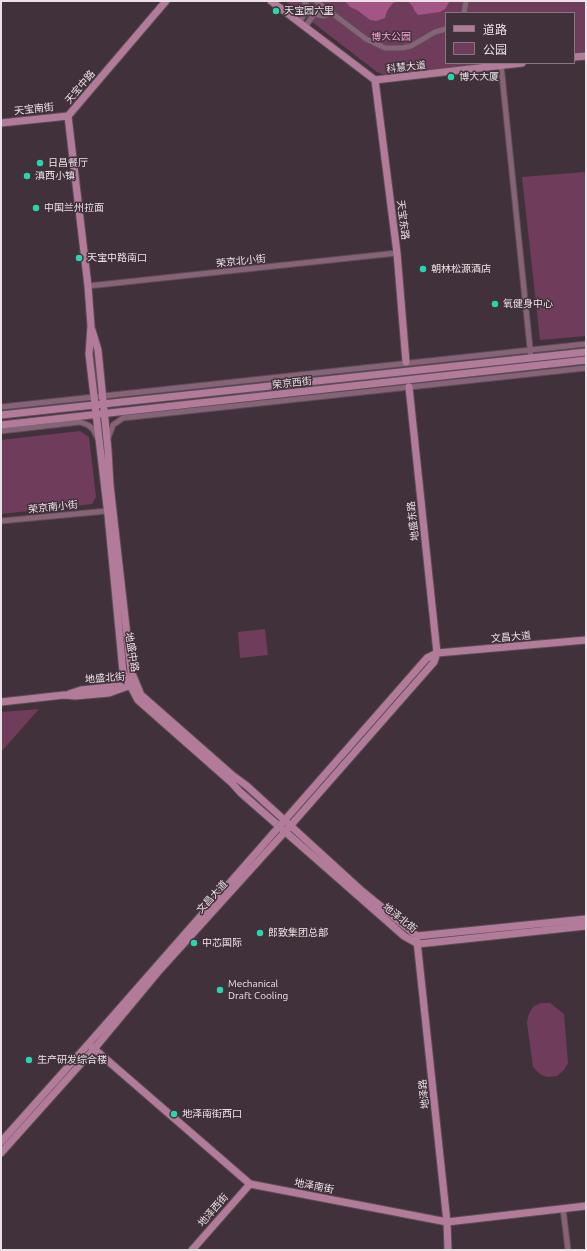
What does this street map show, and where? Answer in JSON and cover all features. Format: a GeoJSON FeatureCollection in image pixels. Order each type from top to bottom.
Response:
{"type":"FeatureCollection","features":[{"type":"Feature","properties":{"kind":"street","name":"天宝中路"},"geometry":{"type":"LineString","coordinates":[[96,415],[89,354],[91,326],[88,286],[68,116],[166,1]]}},
{"type":"Feature","properties":{"kind":"street","name":"科慧大道"},"geometry":{"type":"LineString","coordinates":[[272,1],[375,80],[512,64]]}},
{"type":"Feature","properties":{"kind":"street"},"geometry":{"type":"LineString","coordinates":[[304,1],[315,13],[324,16],[332,13]]}},
{"type":"Feature","properties":{"kind":"street"},"geometry":{"type":"LineString","coordinates":[[316,1],[366,39],[385,48],[402,48],[411,46],[435,32],[445,29]]}},
{"type":"Feature","properties":{"kind":"street"},"geometry":{"type":"LineString","coordinates":[[464,12],[466,1]]}},
{"type":"Feature","properties":{"kind":"street"},"geometry":{"type":"LineString","coordinates":[[299,22],[309,8]]}},
{"type":"Feature","properties":{"kind":"street"},"geometry":{"type":"LineString","coordinates":[[305,27],[315,13]]}},
{"type":"Feature","properties":{"kind":"street"},"geometry":{"type":"LineString","coordinates":[[575,57],[586,56]]}},
{"type":"Feature","properties":{"kind":"street"},"geometry":{"type":"LineString","coordinates":[[501,65],[531,358]]}},
{"type":"Feature","properties":{"kind":"street","name":"天宝东路"},"geometry":{"type":"LineString","coordinates":[[375,80],[397,253],[406,362]]}},
{"type":"Feature","properties":{"kind":"street","name":"天宝南街"},"geometry":{"type":"LineString","coordinates":[[1,123],[68,116]]}},
{"type":"Feature","properties":{"kind":"street","name":"荣京北小街"},"geometry":{"type":"LineString","coordinates":[[88,286],[397,253]]}},
{"type":"Feature","properties":{"kind":"street","name":"天宝中路"},"geometry":{"type":"LineString","coordinates":[[91,326],[98,350],[104,414]]}},
{"type":"Feature","properties":{"kind":"street"},"geometry":{"type":"LineString","coordinates":[[1,406],[586,344]]}},
{"type":"Feature","properties":{"kind":"street","name":"荣京西街"},"geometry":{"type":"LineString","coordinates":[[1,416],[586,352]]}},
{"type":"Feature","properties":{"kind":"street","name":"荣京西街"},"geometry":{"type":"LineString","coordinates":[[1,425],[586,360]]}},
{"type":"Feature","properties":{"kind":"street"},"geometry":{"type":"LineString","coordinates":[[107,438],[113,425],[123,418],[586,368]]}},
{"type":"Feature","properties":{"kind":"street","name":"地盛东路"},"geometry":{"type":"LineString","coordinates":[[409,387],[437,653]]}},
{"type":"Feature","properties":{"kind":"street","name":"地盛中路"},"geometry":{"type":"LineString","coordinates":[[104,414],[131,672],[133,685],[138,700],[279,826]]}},
{"type":"Feature","properties":{"kind":"street","name":"地盛中路"},"geometry":{"type":"LineString","coordinates":[[96,415],[123,672],[141,695],[232,776],[247,786],[291,825]]}},
{"type":"Feature","properties":{"kind":"street"},"geometry":{"type":"LineString","coordinates":[[1,431],[80,422],[88,425],[98,439]]}},
{"type":"Feature","properties":{"kind":"street","name":"荣京南小街"},"geometry":{"type":"LineString","coordinates":[[1,521],[107,511]]}},
{"type":"Feature","properties":{"kind":"street","name":"文昌大道"},"geometry":{"type":"LineString","coordinates":[[1,1154],[279,826],[427,658],[437,653],[586,640]]}},
{"type":"Feature","properties":{"kind":"street","name":"文昌大道"},"geometry":{"type":"LineString","coordinates":[[1,1142],[91,1047],[291,825],[434,662],[437,653]]}},
{"type":"Feature","properties":{"kind":"street","name":"地盛北街"},"geometry":{"type":"LineString","coordinates":[[1,702],[64,695],[82,690],[133,685]]}},
{"type":"Feature","properties":{"kind":"street","name":"地泽北街"},"geometry":{"type":"LineString","coordinates":[[291,825],[362,891],[417,936],[586,919]]}},
{"type":"Feature","properties":{"kind":"street","name":"地泽北街"},"geometry":{"type":"LineString","coordinates":[[279,826],[404,936],[418,944],[586,926]]}},
{"type":"Feature","properties":{"kind":"street","name":"地泽路"},"geometry":{"type":"LineString","coordinates":[[417,936],[447,1222],[448,1250]]}},
{"type":"Feature","properties":{"kind":"street","name":"地泽南街"},"geometry":{"type":"LineString","coordinates":[[91,1047],[250,1184],[447,1222],[586,1206]]}},
{"type":"Feature","properties":{"kind":"street","name":"地泽西街"},"geometry":{"type":"LineString","coordinates":[[192,1250],[250,1184]]}},
{"type":"Feature","properties":{"kind":"street"},"geometry":{"type":"LineString","coordinates":[[563,1209],[568,1250]]}},
{"type":"Feature","properties":{"kind":"green space","name":"博大公园"},"geometry":{"type":"Polygon","coordinates":[[[285,1],[586,1],[586,53],[575,54],[575,12],[445,12],[445,64],[485,64],[385,75],[377,72],[285,1]]]}},
{"type":"Feature","properties":{"kind":"green space"},"geometry":{"type":"Polygon","coordinates":[[[586,172],[586,336],[540,340],[522,177],[586,172]]]}},
{"type":"Feature","properties":{"kind":"green space"},"geometry":{"type":"Polygon","coordinates":[[[80,431],[89,437],[96,497],[92,504],[1,514],[1,440],[80,431]]]}},
{"type":"Feature","properties":{"kind":"green space"},"geometry":{"type":"Polygon","coordinates":[[[265,629],[268,655],[240,658],[238,632],[265,629]]]}},
{"type":"Feature","properties":{"kind":"green space"},"geometry":{"type":"Polygon","coordinates":[[[39,709],[1,752],[1,712],[39,709]]]}},
{"type":"Feature","properties":{"kind":"green space"},"geometry":{"type":"Polygon","coordinates":[[[541,1003],[550,1003],[564,1014],[568,1063],[564,1070],[557,1076],[548,1077],[541,1075],[533,1067],[527,1023],[531,1010],[534,1006],[541,1003]]]}},
{"type":"Feature","properties":{"kind":"shaded area"},"geometry":{"type":"Polygon","coordinates":[[[345,1],[396,1],[387,11],[385,18],[376,21],[370,20],[357,10],[350,7],[345,1]]]}},
{"type":"Feature","properties":{"kind":"shaded area"},"geometry":{"type":"Polygon","coordinates":[[[406,1],[450,1],[445,9],[440,12],[418,15],[409,2],[406,1]]]}},
{"type":"Feature","properties":{"kind":"place","name":"天宝园六里"},"geometry":{"type":"Point","coordinates":[276,11]}},
{"type":"Feature","properties":{"kind":"place","name":"博大大厦"},"geometry":{"type":"Point","coordinates":[451,77]}},
{"type":"Feature","properties":{"kind":"place","name":"日昌餐厅"},"geometry":{"type":"Point","coordinates":[40,163]}},
{"type":"Feature","properties":{"kind":"place","name":"滇西小镇"},"geometry":{"type":"Point","coordinates":[27,176]}},
{"type":"Feature","properties":{"kind":"place","name":"中国兰州拉面"},"geometry":{"type":"Point","coordinates":[36,208]}},
{"type":"Feature","properties":{"kind":"place","name":"天宝中路南口"},"geometry":{"type":"Point","coordinates":[79,258]}},
{"type":"Feature","properties":{"kind":"place","name":"朝林松源酒店"},"geometry":{"type":"Point","coordinates":[423,269]}},
{"type":"Feature","properties":{"kind":"place","name":"氧健身中心"},"geometry":{"type":"Point","coordinates":[495,304]}},
{"type":"Feature","properties":{"kind":"place","name":"郎致集团总部"},"geometry":{"type":"Point","coordinates":[260,933]}},
{"type":"Feature","properties":{"kind":"place","name":"中芯国际"},"geometry":{"type":"Point","coordinates":[194,943]}},
{"type":"Feature","properties":{"kind":"place","name":"Mechanical Draft Cooling"},"geometry":{"type":"Point","coordinates":[220,990]}},
{"type":"Feature","properties":{"kind":"place","name":"生产研发综合楼"},"geometry":{"type":"Point","coordinates":[29,1060]}},
{"type":"Feature","properties":{"kind":"place","name":"地泽南街西口"},"geometry":{"type":"Point","coordinates":[174,1114]}}]}
